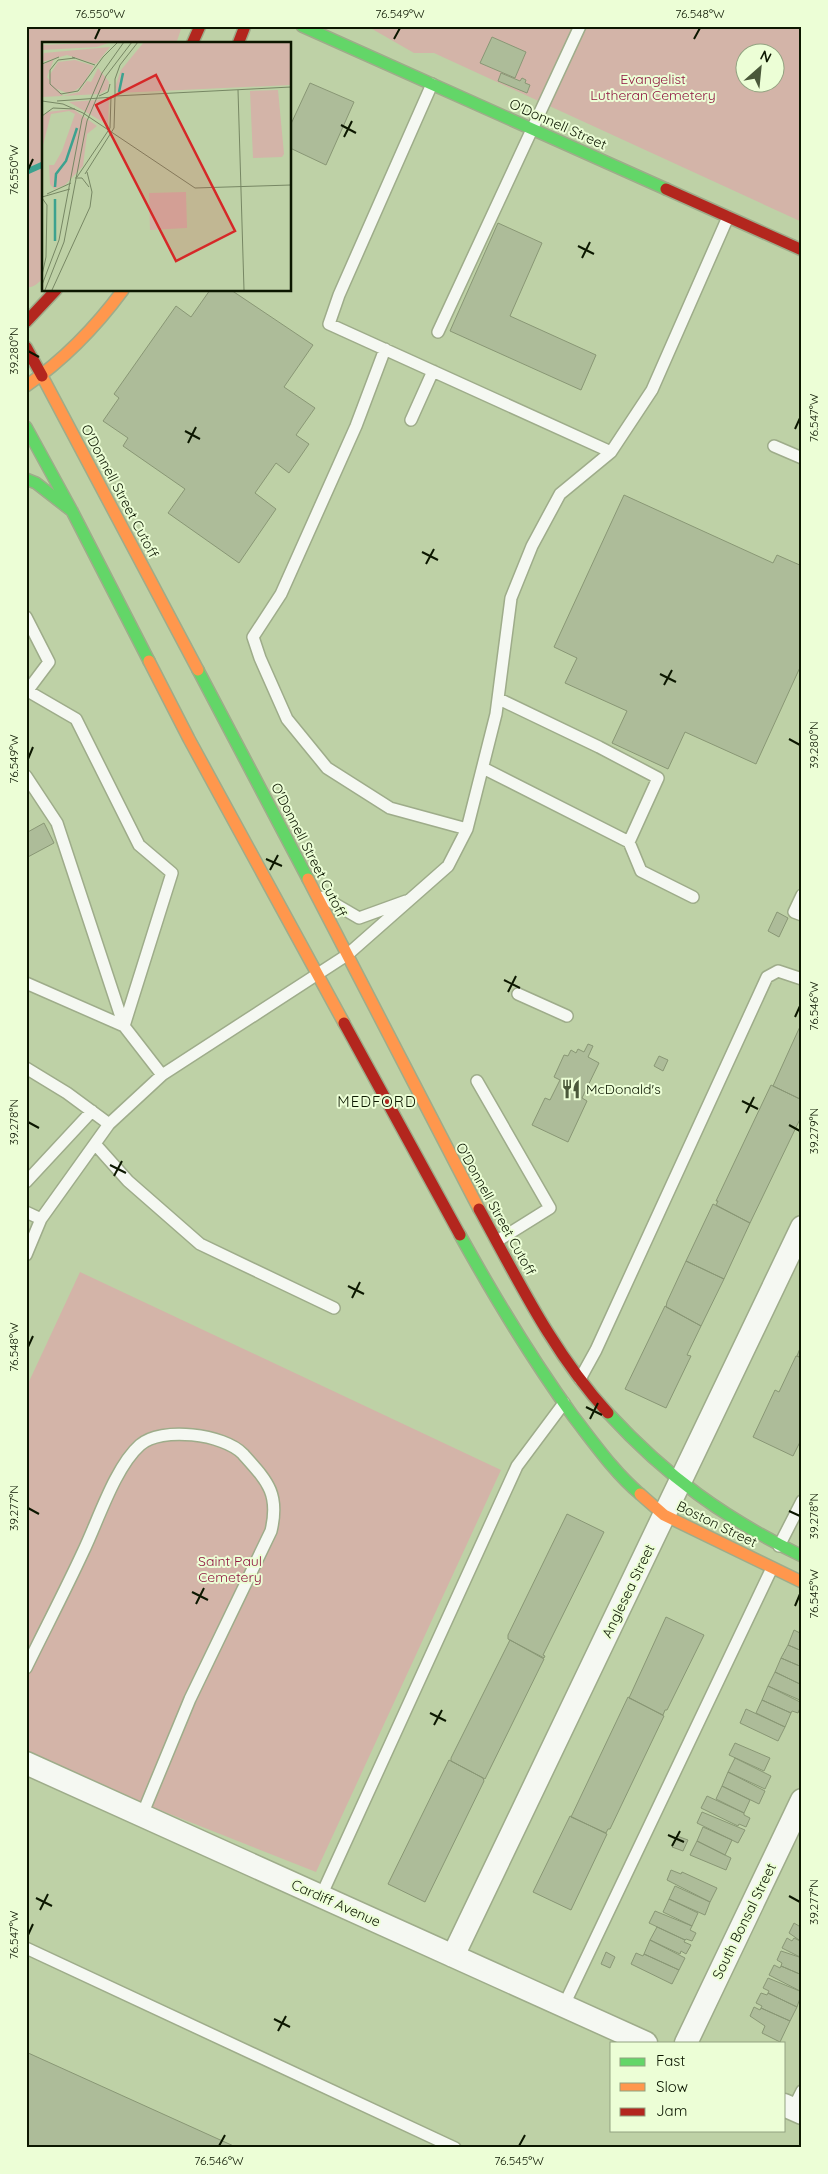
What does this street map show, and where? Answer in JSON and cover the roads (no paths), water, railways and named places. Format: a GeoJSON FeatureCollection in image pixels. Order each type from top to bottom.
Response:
{"type":"FeatureCollection","features":[{"type":"Feature","properties":{"kind":"main road"},"geometry":{"type":"LineString","coordinates":[[193,42],[200,26]]}},
{"type":"Feature","properties":{"kind":"main road"},"geometry":{"type":"LineString","coordinates":[[239,42],[245,26]]}},
{"type":"Feature","properties":{"kind":"main road","name":"O'Donnell Street"},"geometry":{"type":"LineString","coordinates":[[302,26],[802,250]]}},
{"type":"Feature","properties":{"kind":"main road"},"geometry":{"type":"LineString","coordinates":[[26,322],[55,291]]}},
{"type":"Feature","properties":{"kind":"main road"},"geometry":{"type":"LineString","coordinates":[[26,386],[70,354],[122,291]]}},
{"type":"Feature","properties":{"kind":"main road","name":"O'Donnell Street Cutoff"},"geometry":{"type":"LineString","coordinates":[[26,347],[315,893],[447,1151],[549,1336],[569,1364]]}},
{"type":"Feature","properties":{"kind":"main road"},"geometry":{"type":"LineString","coordinates":[[26,426],[72,511],[184,731],[317,974]]}},
{"type":"Feature","properties":{"kind":"main road"},"geometry":{"type":"LineString","coordinates":[[26,478],[36,483],[72,511]]}},
{"type":"Feature","properties":{"kind":"main road","name":"Boston Street"},"geometry":{"type":"LineString","coordinates":[[317,974],[509,1322],[552,1388],[595,1445],[626,1482],[664,1515],[802,1582]]}},
{"type":"Feature","properties":{"kind":"main road","name":"Boston Street"},"geometry":{"type":"LineString","coordinates":[[569,1364],[618,1424],[648,1456],[679,1484],[709,1506],[779,1546],[802,1556]]}},
{"type":"Feature","properties":{"kind":"street","name":"Anglesea Street"},"geometry":{"type":"LineString","coordinates":[[453,1956],[802,1227]]}},
{"type":"Feature","properties":{"kind":"street","name":"Cardiff Avenue"},"geometry":{"type":"LineString","coordinates":[[26,1763],[644,2042]]}},
{"type":"Feature","properties":{"kind":"street","name":"South Bonsal Street"},"geometry":{"type":"LineString","coordinates":[[686,2042],[802,1800]]}},
{"type":"Feature","properties":{"kind":"lane"},"geometry":{"type":"LineString","coordinates":[[438,332],[580,26]]}},
{"type":"Feature","properties":{"kind":"lane"},"geometry":{"type":"LineString","coordinates":[[432,84],[339,295],[329,324],[611,452]]}},
{"type":"Feature","properties":{"kind":"lane"},"geometry":{"type":"LineString","coordinates":[[26,1255],[42,1219],[109,1124],[162,1075],[347,955],[414,898],[448,866],[467,829],[499,699],[511,598],[532,546],[560,494],[611,452],[652,390],[728,217]]}},
{"type":"Feature","properties":{"kind":"lane"},"geometry":{"type":"LineString","coordinates":[[385,350],[356,426],[281,594],[254,638],[260,658],[287,719],[327,768],[390,808],[467,829]]}},
{"type":"Feature","properties":{"kind":"lane"},"geometry":{"type":"LineString","coordinates":[[411,420],[433,371]]}},
{"type":"Feature","properties":{"kind":"lane"},"geometry":{"type":"LineString","coordinates":[[774,446],[802,458]]}},
{"type":"Feature","properties":{"kind":"lane"},"geometry":{"type":"LineString","coordinates":[[26,617],[49,662],[27,690],[76,719],[139,845],[172,873],[124,1026]]}},
{"type":"Feature","properties":{"kind":"lane"},"geometry":{"type":"LineString","coordinates":[[499,699],[600,747],[658,778],[629,842]]}},
{"type":"Feature","properties":{"kind":"lane"},"geometry":{"type":"LineString","coordinates":[[483,768],[629,842],[641,871],[693,897]]}},
{"type":"Feature","properties":{"kind":"lane"},"geometry":{"type":"LineString","coordinates":[[26,776],[57,823],[124,1026],[162,1075]]}},
{"type":"Feature","properties":{"kind":"lane"},"geometry":{"type":"LineString","coordinates":[[315,893],[359,918],[414,898]]}},
{"type":"Feature","properties":{"kind":"lane"},"geometry":{"type":"LineString","coordinates":[[802,895],[794,912],[802,915]]}},
{"type":"Feature","properties":{"kind":"lane"},"geometry":{"type":"LineString","coordinates":[[580,1379],[596,1350],[767,977],[778,971],[802,979]]}},
{"type":"Feature","properties":{"kind":"lane"},"geometry":{"type":"LineString","coordinates":[[26,983],[124,1026]]}},
{"type":"Feature","properties":{"kind":"lane"},"geometry":{"type":"LineString","coordinates":[[518,994],[567,1016]]}},
{"type":"Feature","properties":{"kind":"lane"},"geometry":{"type":"LineString","coordinates":[[26,1068],[109,1124]]}},
{"type":"Feature","properties":{"kind":"lane"},"geometry":{"type":"LineString","coordinates":[[477,1081],[550,1208],[496,1241]]}},
{"type":"Feature","properties":{"kind":"lane"},"geometry":{"type":"LineString","coordinates":[[26,1182],[92,1111]]}},
{"type":"Feature","properties":{"kind":"lane"},"geometry":{"type":"LineString","coordinates":[[95,1144],[128,1181],[200,1244],[334,1308]]}},
{"type":"Feature","properties":{"kind":"lane"},"geometry":{"type":"LineString","coordinates":[[26,1212],[42,1219]]}},
{"type":"Feature","properties":{"kind":"lane"},"geometry":{"type":"LineString","coordinates":[[321,1896],[517,1466],[564,1403]]}},
{"type":"Feature","properties":{"kind":"lane"},"geometry":{"type":"LineString","coordinates":[[26,1668],[83,1552],[124,1462],[141,1444],[160,1437],[185,1433],[217,1440],[238,1449],[269,1484],[274,1498],[275,1515],[271,1531],[190,1699],[142,1815]]}},
{"type":"Feature","properties":{"kind":"lane"},"geometry":{"type":"LineString","coordinates":[[779,1546],[802,1501]]}},
{"type":"Feature","properties":{"kind":"lane"},"geometry":{"type":"LineString","coordinates":[[564,2006],[772,1568]]}},
{"type":"Feature","properties":{"kind":"lane"},"geometry":{"type":"LineString","coordinates":[[26,1948],[455,2148]]}},
{"type":"Feature","properties":{"kind":"waterway"},"geometry":{"type":"LineString","coordinates":[[26,172],[42,165]]}},
{"type":"Feature","properties":{"kind":"place","name":"McDonald's"},"geometry":{"type":"Point","coordinates":[571,1089]}},
{"type":"Feature","properties":{"kind":"district","name":"MEDFORD"},"geometry":{"type":"Point","coordinates":[377,1102]}},
{"type":"Feature","properties":{"kind":"park label","name":"Evangelist Lutheran Cemetery"},"geometry":{"type":"Point","coordinates":[653,88]}},
{"type":"Feature","properties":{"kind":"park label","name":"Saint Paul Cemetery"},"geometry":{"type":"Point","coordinates":[230,1569]}}]}
